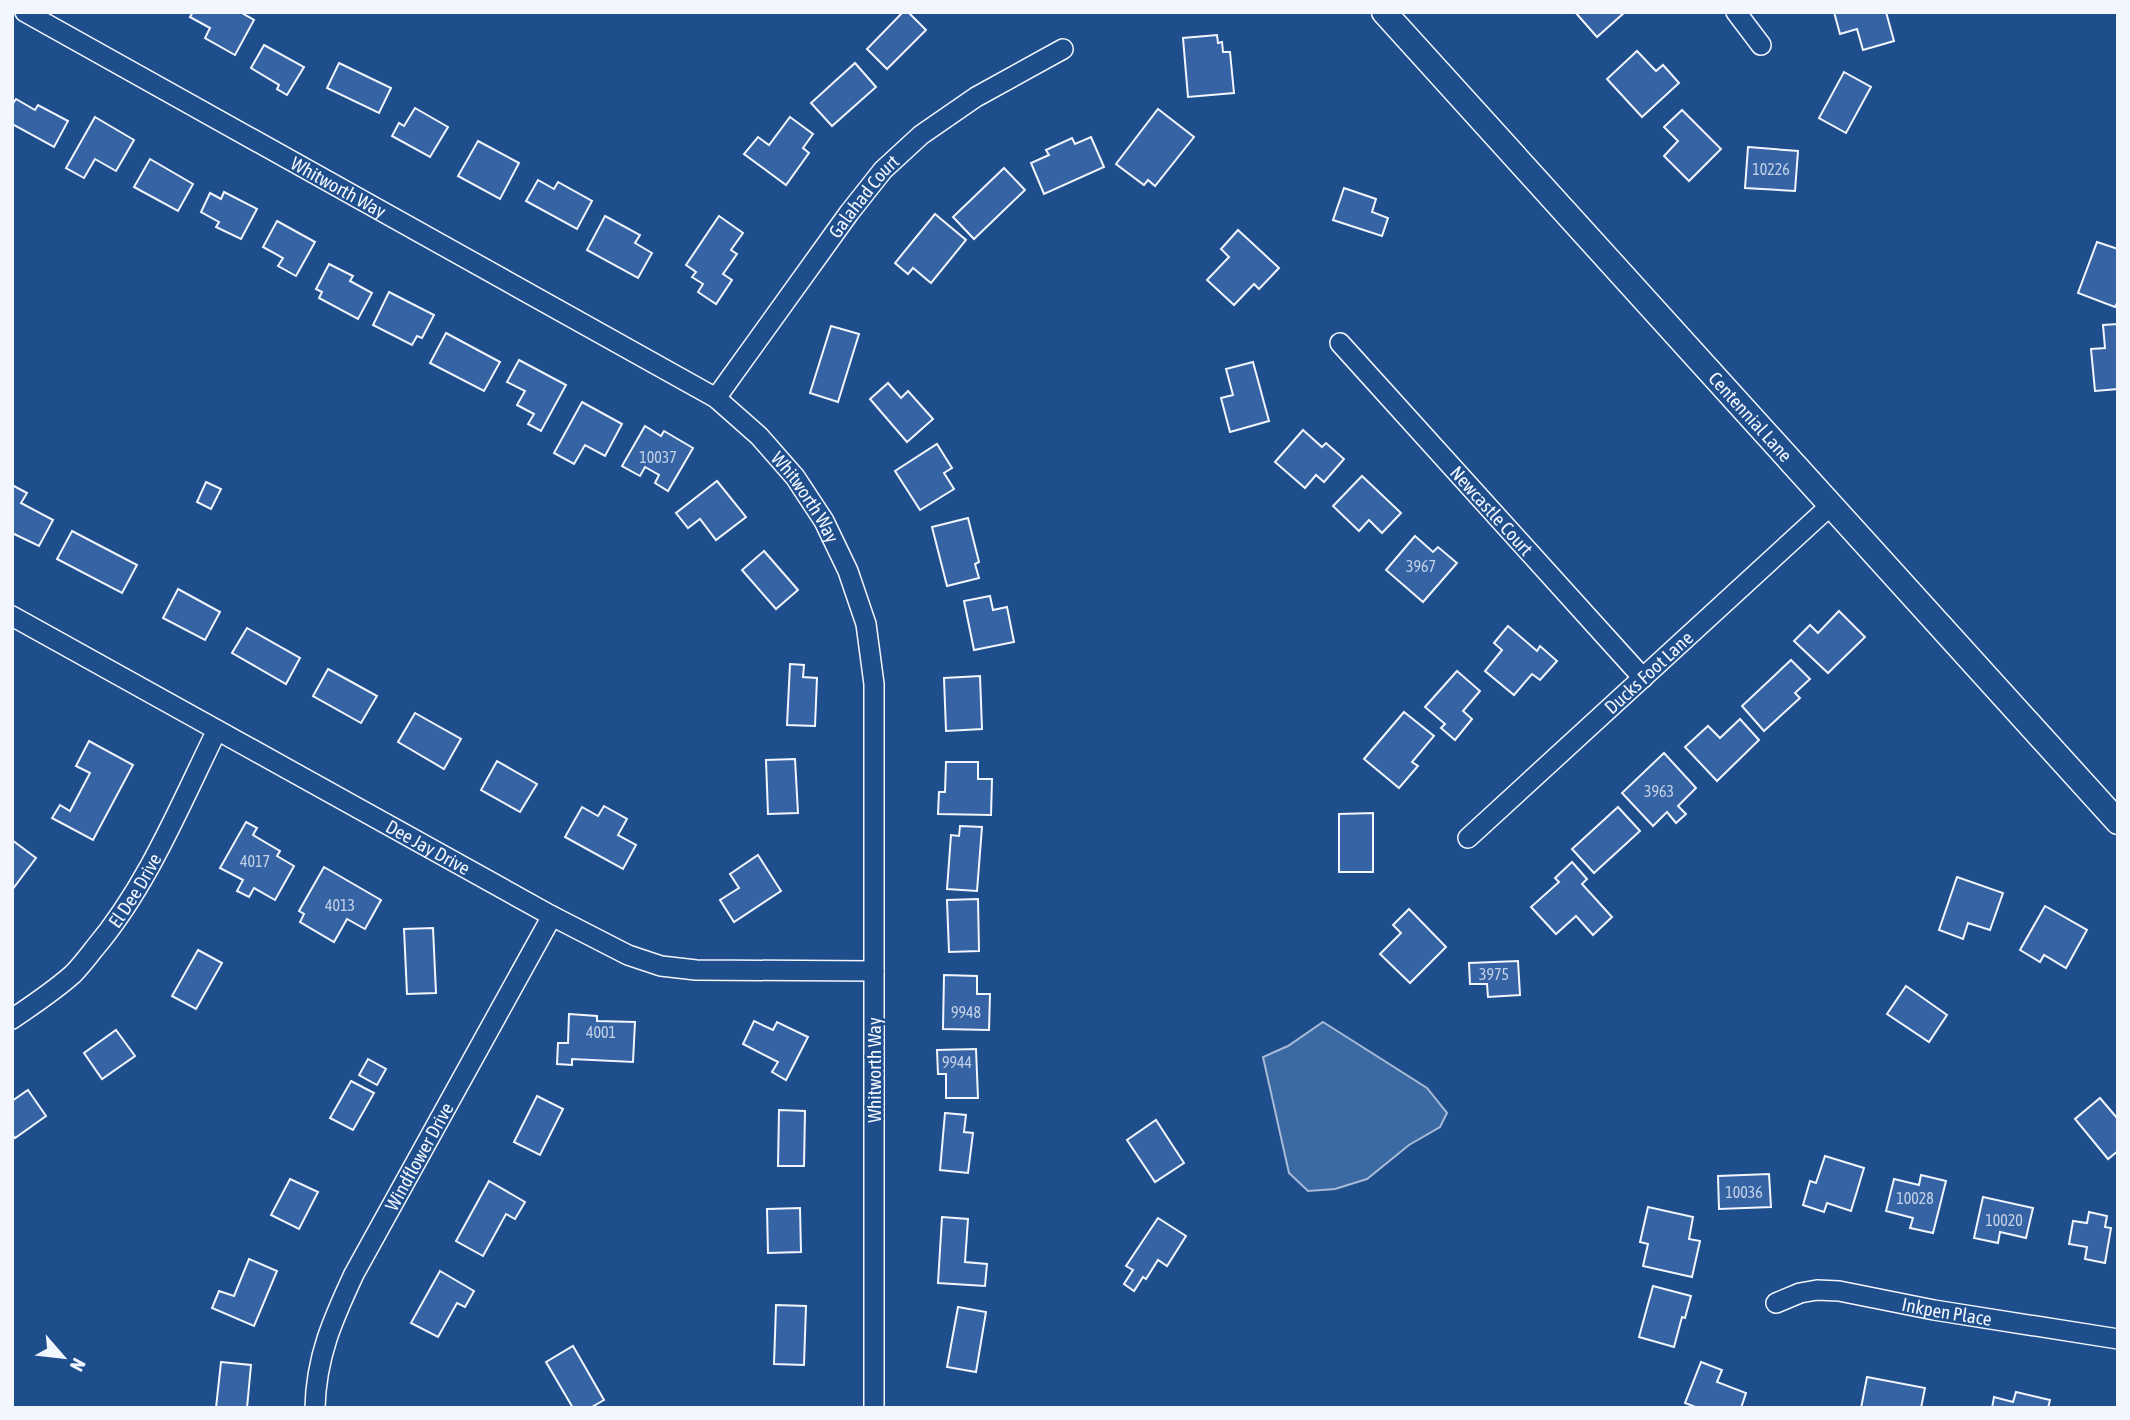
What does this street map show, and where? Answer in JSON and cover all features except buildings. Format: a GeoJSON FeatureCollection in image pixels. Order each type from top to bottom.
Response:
{"type":"FeatureCollection","features":[{"type":"Feature","properties":{"kind":"street","name":"Whitworth Way"},"geometry":{"type":"LineString","coordinates":[[25,12],[51,19],[716,398],[759,436],[795,477],[824,521],[848,571],[866,624],[874,684],[874,1408]]}},
{"type":"Feature","properties":{"kind":"street","name":"Centennial Lane"},"geometry":{"type":"LineString","coordinates":[[1384,12],[2118,822]]}},
{"type":"Feature","properties":{"kind":"street"},"geometry":{"type":"LineString","coordinates":[[1736,12],[1761,45]]}},
{"type":"Feature","properties":{"kind":"street","name":"Galahad Court"},"geometry":{"type":"LineString","coordinates":[[716,398],[883,170],[921,135],[975,97],[1063,49]]}},
{"type":"Feature","properties":{"kind":"street","name":"Newcastle Court"},"geometry":{"type":"LineString","coordinates":[[1340,343],[1643,678]]}},
{"type":"Feature","properties":{"kind":"street","name":"Ducks Foot Lane"},"geometry":{"type":"LineString","coordinates":[[1468,838],[1830,506]]}},
{"type":"Feature","properties":{"kind":"street","name":"Dee Jay Drive"},"geometry":{"type":"LineString","coordinates":[[12,616],[628,956],[661,966],[695,970],[874,971]]}},
{"type":"Feature","properties":{"kind":"street","name":"El Dee Drive"},"geometry":{"type":"LineString","coordinates":[[12,1019],[74,973],[131,901],[218,730]]}},
{"type":"Feature","properties":{"kind":"street","name":"Windflower Drive"},"geometry":{"type":"LineString","coordinates":[[315,1408],[321,1353],[354,1274],[552,916]]}},
{"type":"Feature","properties":{"kind":"street","name":"Inkpen Place"},"geometry":{"type":"LineString","coordinates":[[1776,1303],[1800,1293],[1817,1290],[1839,1291],[1934,1310],[2118,1339]]}},
{"type":"Feature","properties":{"kind":"water"},"geometry":{"type":"Polygon","coordinates":[[[1323,1022],[1427,1088],[1447,1113],[1440,1127],[1409,1145],[1367,1179],[1335,1189],[1308,1191],[1289,1173],[1263,1057],[1288,1046],[1323,1022]]]}}]}
